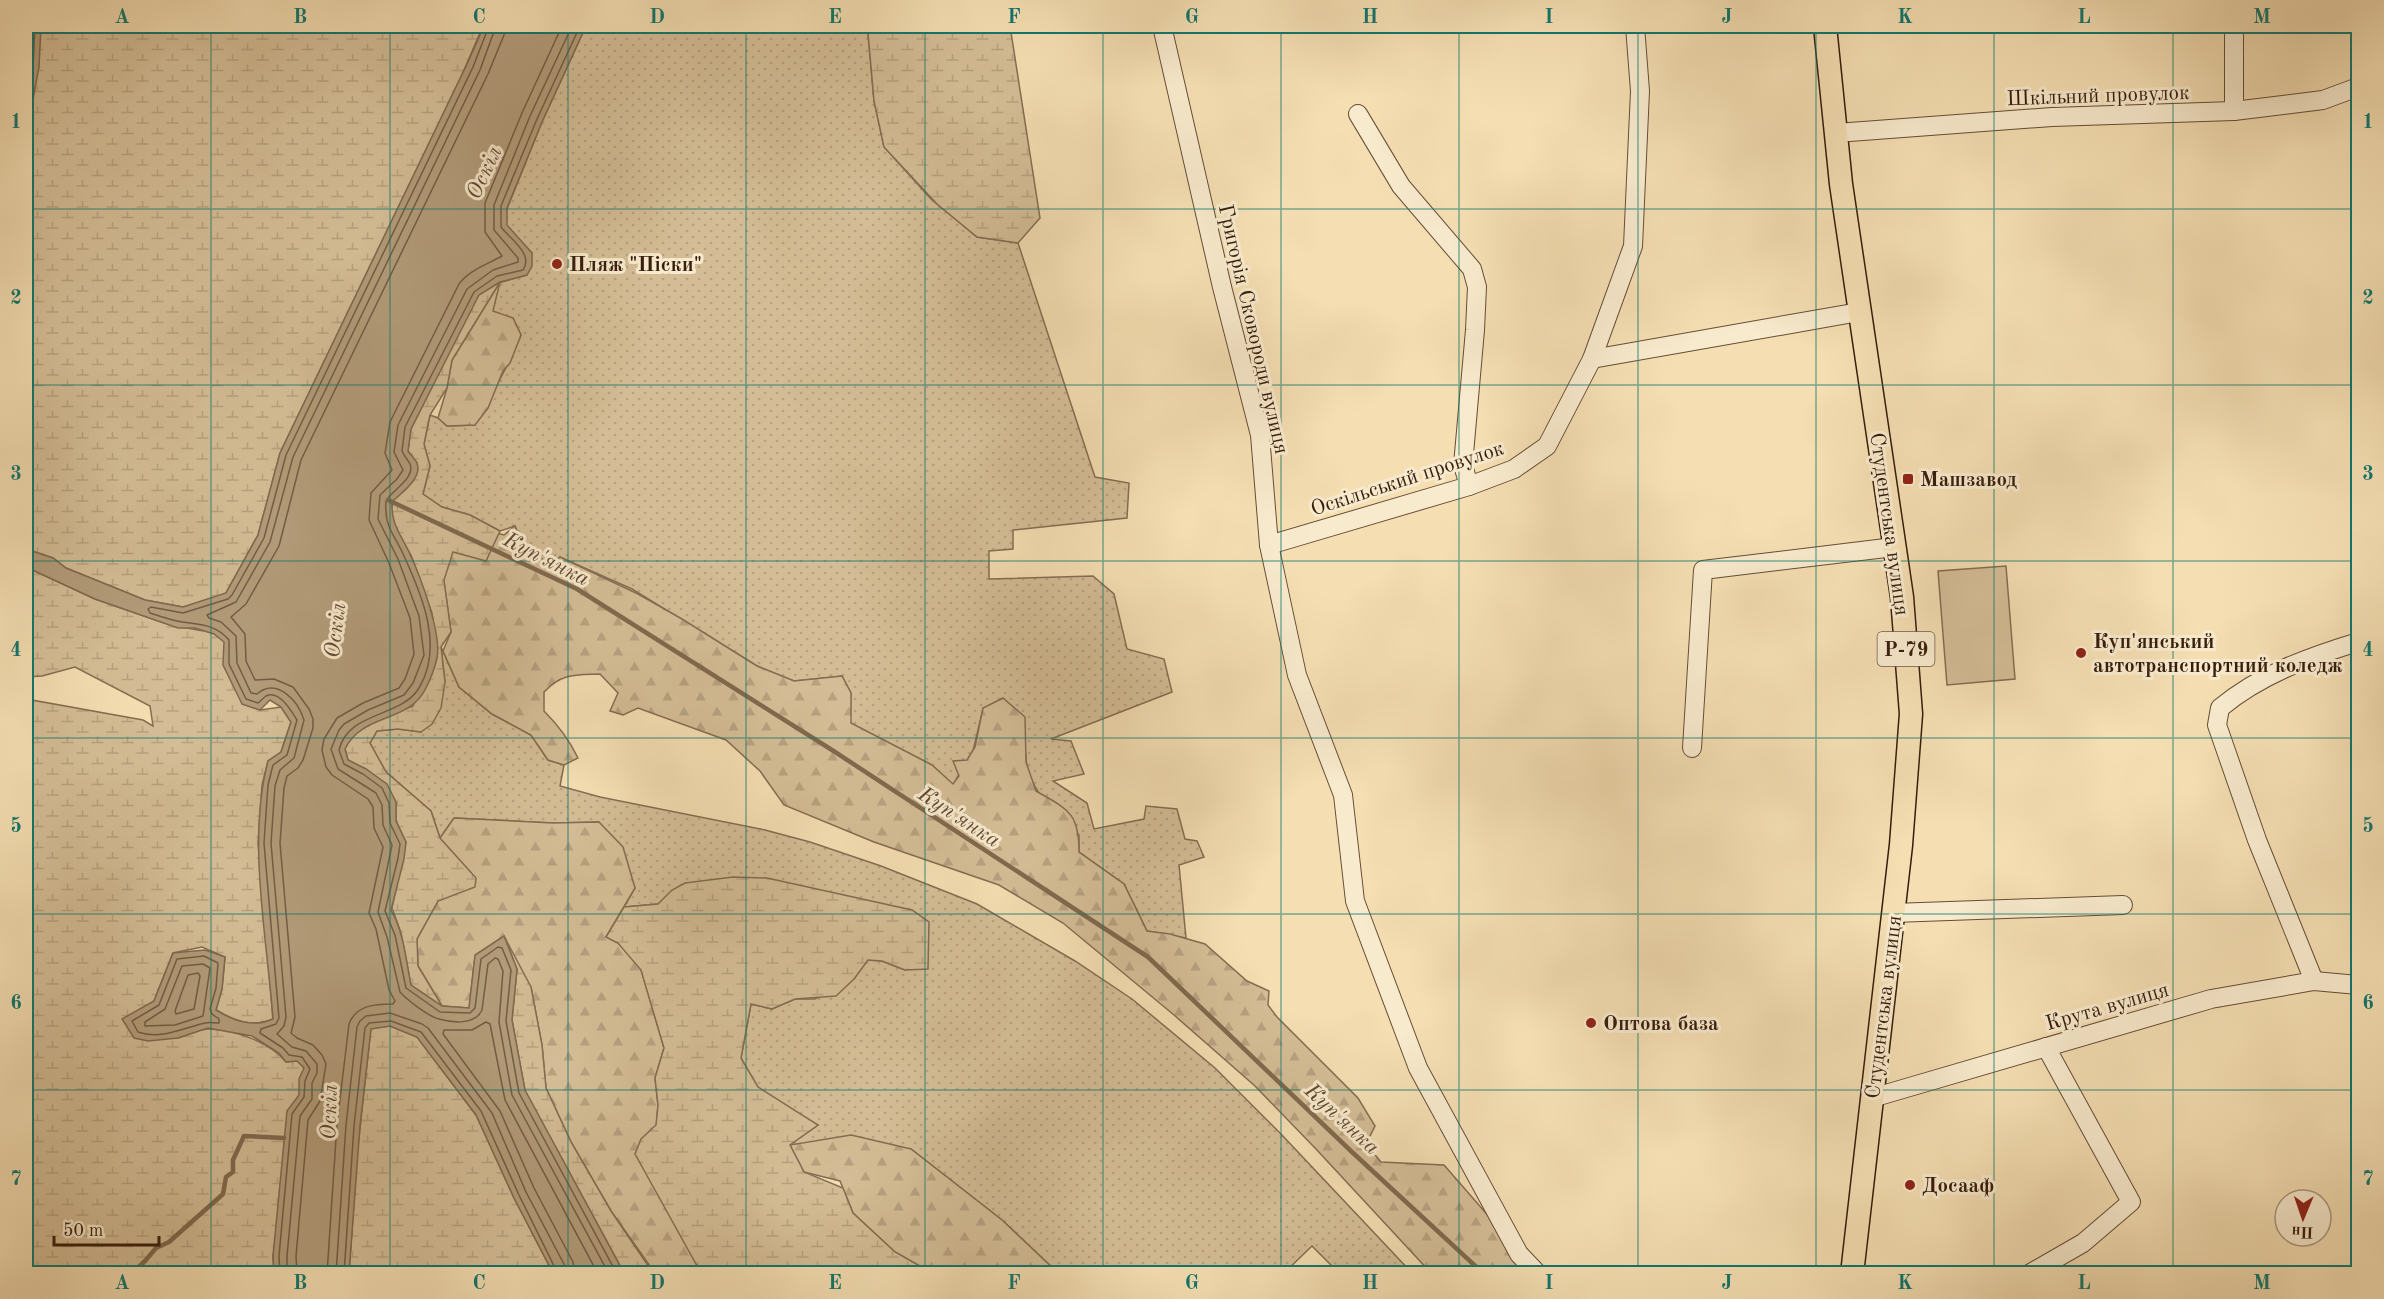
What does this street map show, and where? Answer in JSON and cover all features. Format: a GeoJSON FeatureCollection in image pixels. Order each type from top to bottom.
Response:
{"type":"FeatureCollection","features":[{"type":"Feature","properties":{"kind":"main road","name":"Студентська вулиця"},"geometry":{"type":"LineString","coordinates":[[1826,26],[1836,133],[1859,312],[1902,597],[1911,714],[1893,913],[1852,1274]]}},
{"type":"Feature","properties":{"kind":"street","name":"Григорія Сковороди вулиця"},"geometry":{"type":"LineString","coordinates":[[1162,26],[1222,287],[1260,435],[1269,545],[1297,675],[1343,795],[1354,901],[1418,1068],[1519,1254],[1538,1274]]}},
{"type":"Feature","properties":{"kind":"street","name":"Оскільський провулок"},"geometry":{"type":"LineString","coordinates":[[1269,545],[1469,486],[1514,469],[1546,446],[1592,359],[1633,246],[1640,91],[1635,26]]}},
{"type":"Feature","properties":{"kind":"street"},"geometry":{"type":"LineString","coordinates":[[2234,26],[2234,111]]}},
{"type":"Feature","properties":{"kind":"street","name":"Шкільний провулок"},"geometry":{"type":"LineString","coordinates":[[1836,133],[2052,117],[2234,111],[2323,100],[2358,87]]}},
{"type":"Feature","properties":{"kind":"street"},"geometry":{"type":"LineString","coordinates":[[1358,114],[1401,186],[1472,269],[1477,287],[1463,465],[1469,486]]}},
{"type":"Feature","properties":{"kind":"street"},"geometry":{"type":"LineString","coordinates":[[1592,359],[1859,312]]}},
{"type":"Feature","properties":{"kind":"street"},"geometry":{"type":"LineString","coordinates":[[1692,748],[1703,570],[1894,547]]}},
{"type":"Feature","properties":{"kind":"street"},"geometry":{"type":"LineString","coordinates":[[2314,981],[2257,840],[2217,726],[2220,708],[2237,694],[2299,661],[2358,642]]}},
{"type":"Feature","properties":{"kind":"street"},"geometry":{"type":"LineString","coordinates":[[1893,913],[2123,905]]}},
{"type":"Feature","properties":{"kind":"street","name":"Крута вулиця"},"geometry":{"type":"LineString","coordinates":[[1872,1098],[2211,999],[2314,981],[2358,985]]}},
{"type":"Feature","properties":{"kind":"street"},"geometry":{"type":"LineString","coordinates":[[2029,1274],[2083,1242],[2131,1203],[2046,1047]]}},
{"type":"Feature","properties":{"kind":"green space"},"geometry":{"type":"Polygon","coordinates":[[[36,26],[483,26],[461,77],[280,453],[258,535],[226,593],[242,704],[260,710],[281,707],[291,722],[281,752],[268,761],[262,785],[258,843],[273,1019],[258,1023],[244,1022],[216,1010],[222,989],[225,957],[202,947],[173,953],[154,1001],[178,1038],[206,1029],[230,1032],[262,1043],[286,1062],[298,1061],[305,1069],[273,1256],[274,1273],[26,1273],[26,699],[143,720],[153,726],[150,706],[75,667],[42,676],[26,677],[26,567],[95,599],[170,625],[203,631],[226,594],[183,607],[145,600],[66,568],[53,558],[26,549],[26,134],[36,26]]]}},
{"type":"Feature","properties":{"kind":"green space"},"geometry":{"type":"Polygon","coordinates":[[[586,26],[871,26],[868,33],[874,101],[884,147],[931,199],[977,237],[1018,243],[1095,477],[1129,483],[1127,518],[1013,530],[1013,549],[989,551],[989,579],[1093,576],[1114,594],[1127,649],[1164,659],[1172,692],[1051,739],[1071,741],[1084,774],[1053,781],[1087,803],[1094,829],[1144,819],[1146,806],[1177,809],[1185,839],[1197,841],[1204,857],[1179,865],[1186,938],[1147,931],[1124,884],[1079,852],[1079,835],[1052,809],[1037,789],[1027,767],[1026,755],[983,709],[973,751],[953,785],[932,765],[850,723],[851,693],[842,676],[794,681],[757,666],[632,589],[560,557],[551,564],[523,549],[515,526],[500,531],[470,515],[442,507],[423,494],[430,466],[424,444],[430,415],[438,418],[447,426],[475,425],[521,335],[513,318],[483,312],[495,284],[527,275],[532,253],[506,225],[507,209],[542,122],[586,26]]]}},
{"type":"Feature","properties":{"kind":"green space"},"geometry":{"type":"Polygon","coordinates":[[[871,26],[1010,26],[1040,218],[1018,243],[977,237],[937,204],[884,147],[874,101],[868,33],[871,26]]]}},
{"type":"Feature","properties":{"kind":"green space"},"geometry":{"type":"Polygon","coordinates":[[[500,282],[493,311],[513,318],[521,335],[488,408],[475,425],[447,426],[438,418],[452,360],[500,282]]]}},
{"type":"Feature","properties":{"kind":"green space"},"geometry":{"type":"Polygon","coordinates":[[[500,282],[452,360],[447,388],[430,415],[424,444],[430,466],[423,494],[442,507],[470,515],[500,531],[486,561],[453,552],[444,580],[451,632],[441,647],[445,682],[441,708],[432,724],[421,732],[398,729],[377,731],[370,743],[386,772],[431,811],[440,838],[476,878],[475,887],[438,901],[417,939],[418,966],[442,1006],[411,985],[401,933],[392,908],[406,842],[396,821],[396,802],[366,769],[348,760],[345,749],[351,736],[374,722],[413,706],[437,657],[432,613],[411,555],[389,520],[394,499],[407,488],[417,463],[408,451],[411,429],[478,293],[500,282]]]}},
{"type":"Feature","properties":{"kind":"green space"},"geometry":{"type":"Polygon","coordinates":[[[460,523],[504,535],[515,526],[524,549],[551,564],[560,557],[638,594],[757,666],[794,681],[842,676],[851,693],[851,723],[932,765],[953,784],[959,776],[953,761],[967,760],[975,747],[983,708],[1003,698],[1025,717],[1026,762],[1036,791],[1057,803],[1070,814],[1077,829],[1079,852],[1124,884],[1147,931],[1170,934],[1205,944],[1247,981],[1269,991],[1268,1005],[1277,1017],[1358,1098],[1375,1126],[1366,1144],[1381,1162],[1444,1165],[1538,1273],[1431,1273],[1255,1086],[1063,923],[999,885],[874,842],[784,805],[760,771],[726,740],[638,708],[623,715],[610,711],[618,693],[600,674],[563,678],[544,692],[544,711],[563,733],[578,758],[564,765],[548,760],[531,735],[492,714],[459,687],[443,651],[451,632],[443,575],[460,523]]]}},
{"type":"Feature","properties":{"kind":"green space"},"geometry":{"type":"Polygon","coordinates":[[[2006,566],[2015,679],[1947,685],[1938,571],[2006,566]]]}},
{"type":"Feature","properties":{"kind":"green space"},"geometry":{"type":"Polygon","coordinates":[[[441,647],[459,687],[492,714],[531,735],[548,760],[564,765],[560,786],[600,797],[765,830],[810,842],[881,866],[977,904],[1075,961],[1132,999],[1215,1068],[1281,1134],[1412,1273],[1339,1273],[1312,1246],[1284,1273],[1058,1273],[1002,1220],[911,1149],[788,1146],[818,1125],[758,1090],[741,1058],[751,1004],[772,1009],[795,999],[815,999],[854,979],[867,960],[882,961],[905,970],[912,910],[856,899],[658,904],[624,907],[635,888],[599,822],[553,823],[454,818],[440,838],[431,811],[386,772],[370,743],[376,731],[398,729],[421,732],[445,682],[441,647]]]}},
{"type":"Feature","properties":{"kind":"green space"},"geometry":{"type":"Polygon","coordinates":[[[454,818],[553,823],[599,822],[623,847],[635,888],[606,937],[618,943],[640,966],[664,1048],[655,1078],[658,1105],[656,1130],[712,1273],[655,1273],[611,1211],[571,1142],[546,1088],[542,1045],[531,987],[475,957],[469,1008],[442,1006],[418,966],[417,939],[438,901],[440,838],[454,818]]]}},
{"type":"Feature","properties":{"kind":"green space"},"geometry":{"type":"Polygon","coordinates":[[[733,877],[767,878],[912,910],[929,922],[928,969],[905,970],[882,961],[868,960],[854,979],[836,996],[795,999],[772,1009],[751,1004],[741,1058],[758,1087],[818,1125],[790,1145],[804,1172],[843,1188],[853,1213],[895,1252],[932,1273],[707,1273],[696,1264],[635,1154],[641,1139],[656,1125],[658,1105],[655,1078],[664,1048],[641,970],[618,943],[606,937],[624,907],[658,904],[672,890],[685,883],[733,877]]]}},
{"type":"Feature","properties":{"kind":"green space"},"geometry":{"type":"Polygon","coordinates":[[[504,936],[531,987],[542,1045],[546,1088],[571,1142],[611,1211],[653,1273],[624,1273],[525,1091],[512,1020],[517,969],[504,936]]]}},
{"type":"Feature","properties":{"kind":"green space"},"geometry":{"type":"Polygon","coordinates":[[[390,1026],[417,1037],[476,1115],[514,1198],[553,1273],[349,1274],[357,1156],[371,1028],[390,1026]]]}},
{"type":"Feature","properties":{"kind":"green space"},"geometry":{"type":"Polygon","coordinates":[[[851,1135],[911,1149],[1002,1220],[1058,1273],[932,1273],[895,1252],[853,1213],[840,1181],[804,1172],[790,1145],[851,1135]]]}},
{"type":"Feature","properties":{"kind":"water"},"geometry":{"type":"Polygon","coordinates":[[[26,26],[41,26],[39,67],[26,138],[26,26]]]}},
{"type":"Feature","properties":{"kind":"water","name":"Оскіл"},"geometry":{"type":"Polygon","coordinates":[[[484,26],[586,26],[542,122],[507,208],[507,225],[532,253],[532,266],[527,275],[500,282],[479,295],[411,429],[408,451],[417,463],[417,474],[410,485],[392,502],[399,534],[419,575],[433,620],[438,647],[434,669],[426,688],[409,708],[363,729],[353,737],[345,749],[348,760],[387,784],[396,802],[396,821],[406,842],[391,910],[402,937],[411,985],[442,1006],[469,1008],[475,955],[504,936],[517,969],[512,1020],[525,1090],[624,1273],[553,1273],[514,1198],[476,1115],[417,1037],[390,1026],[371,1029],[360,1126],[349,1273],[274,1273],[273,1256],[287,1111],[299,1095],[299,1079],[304,1068],[297,1061],[286,1062],[279,1053],[252,1036],[208,1028],[178,1038],[148,1041],[134,1038],[122,1019],[154,1001],[173,953],[205,950],[225,957],[222,989],[216,1010],[244,1022],[258,1023],[273,1019],[260,889],[259,824],[268,761],[281,752],[291,722],[281,707],[270,700],[260,710],[242,704],[223,665],[224,642],[214,634],[195,628],[178,628],[95,599],[26,567],[26,549],[53,558],[66,568],[145,600],[183,607],[226,593],[258,535],[280,453],[484,26]]]}},
{"type":"Feature","properties":{"kind":"waterway","name":"Куп'янка"},"geometry":{"type":"LineString","coordinates":[[388,500],[577,589],[832,750],[1148,957],[1352,1152],[1484,1274]]}},
{"type":"Feature","properties":{"kind":"waterway"},"geometry":{"type":"LineString","coordinates":[[131,1274],[156,1248],[169,1242],[223,1194],[226,1177],[233,1172],[233,1160],[244,1136],[284,1138]]}},
{"type":"Feature","properties":{"kind":"place","name":"Пляж \"Піски\""},"geometry":{"type":"Point","coordinates":[557,264]}},
{"type":"Feature","properties":{"kind":"place","name":"Машзавод"},"geometry":{"type":"Point","coordinates":[1908,479]}},
{"type":"Feature","properties":{"kind":"place","name":"Куп'янський автотранспортний коледж"},"geometry":{"type":"Point","coordinates":[2081,653]}},
{"type":"Feature","properties":{"kind":"place","name":"Оптова база"},"geometry":{"type":"Point","coordinates":[1591,1023]}},
{"type":"Feature","properties":{"kind":"place","name":"Досааф"},"geometry":{"type":"Point","coordinates":[1910,1185]}}]}
